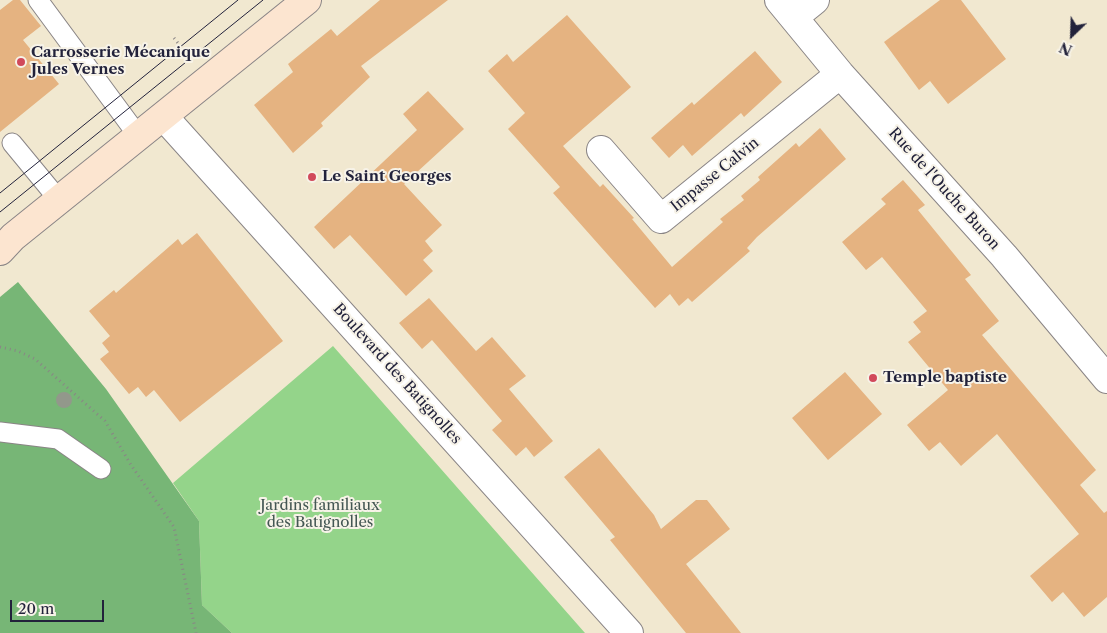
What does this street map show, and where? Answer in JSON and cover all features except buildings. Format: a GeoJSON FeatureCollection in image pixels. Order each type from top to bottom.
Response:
{"type":"FeatureCollection","features":[{"type":"Feature","properties":{"kind":"street"},"geometry":{"type":"LineString","coordinates":[[0,251],[59,200],[307,0]]}},
{"type":"Feature","properties":{"kind":"street","name":"Rue de l'Ouche Buron"},"geometry":{"type":"LineString","coordinates":[[796,5],[840,74],[1004,256],[1107,379]]}},
{"type":"Feature","properties":{"kind":"street","name":"Impasse Calvin"},"geometry":{"type":"LineString","coordinates":[[601,150],[661,219],[840,74]]}},
{"type":"Feature","properties":{"kind":"street","name":"Boulevard des Batignolles"},"geometry":{"type":"LineString","coordinates":[[164,117],[629,633]]}},
{"type":"Feature","properties":{"kind":"lane"},"geometry":{"type":"LineString","coordinates":[[38,0],[139,137]]}},
{"type":"Feature","properties":{"kind":"lane"},"geometry":{"type":"LineString","coordinates":[[12,144],[59,200]]}},
{"type":"Feature","properties":{"kind":"lane"},"geometry":{"type":"LineString","coordinates":[[0,432],[58,439],[101,469]]}},
{"type":"Feature","properties":{"kind":"green space"},"geometry":{"type":"Polygon","coordinates":[[[18,282],[106,389],[199,521],[202,605],[232,633],[0,633],[0,297],[18,282]]]}},
{"type":"Feature","properties":{"kind":"green space","name":"Jardins familiaux des Batignolles"},"geometry":{"type":"Polygon","coordinates":[[[333,346],[585,633],[232,633],[202,605],[199,521],[173,483],[333,346]]]}},
{"type":"Feature","properties":{"kind":"tram line"},"geometry":{"type":"LineString","coordinates":[[0,193],[238,0]]}},
{"type":"Feature","properties":{"kind":"tram line"},"geometry":{"type":"LineString","coordinates":[[0,212],[263,0]]}},
{"type":"Feature","properties":{"kind":"place","name":"Carrosserie Mécanique Jules Vernes"},"geometry":{"type":"Point","coordinates":[21,62]}},
{"type":"Feature","properties":{"kind":"place","name":"Le Saint Georges"},"geometry":{"type":"Point","coordinates":[312,177]}},
{"type":"Feature","properties":{"kind":"place","name":"Temple baptiste"},"geometry":{"type":"Point","coordinates":[873,378]}}]}
